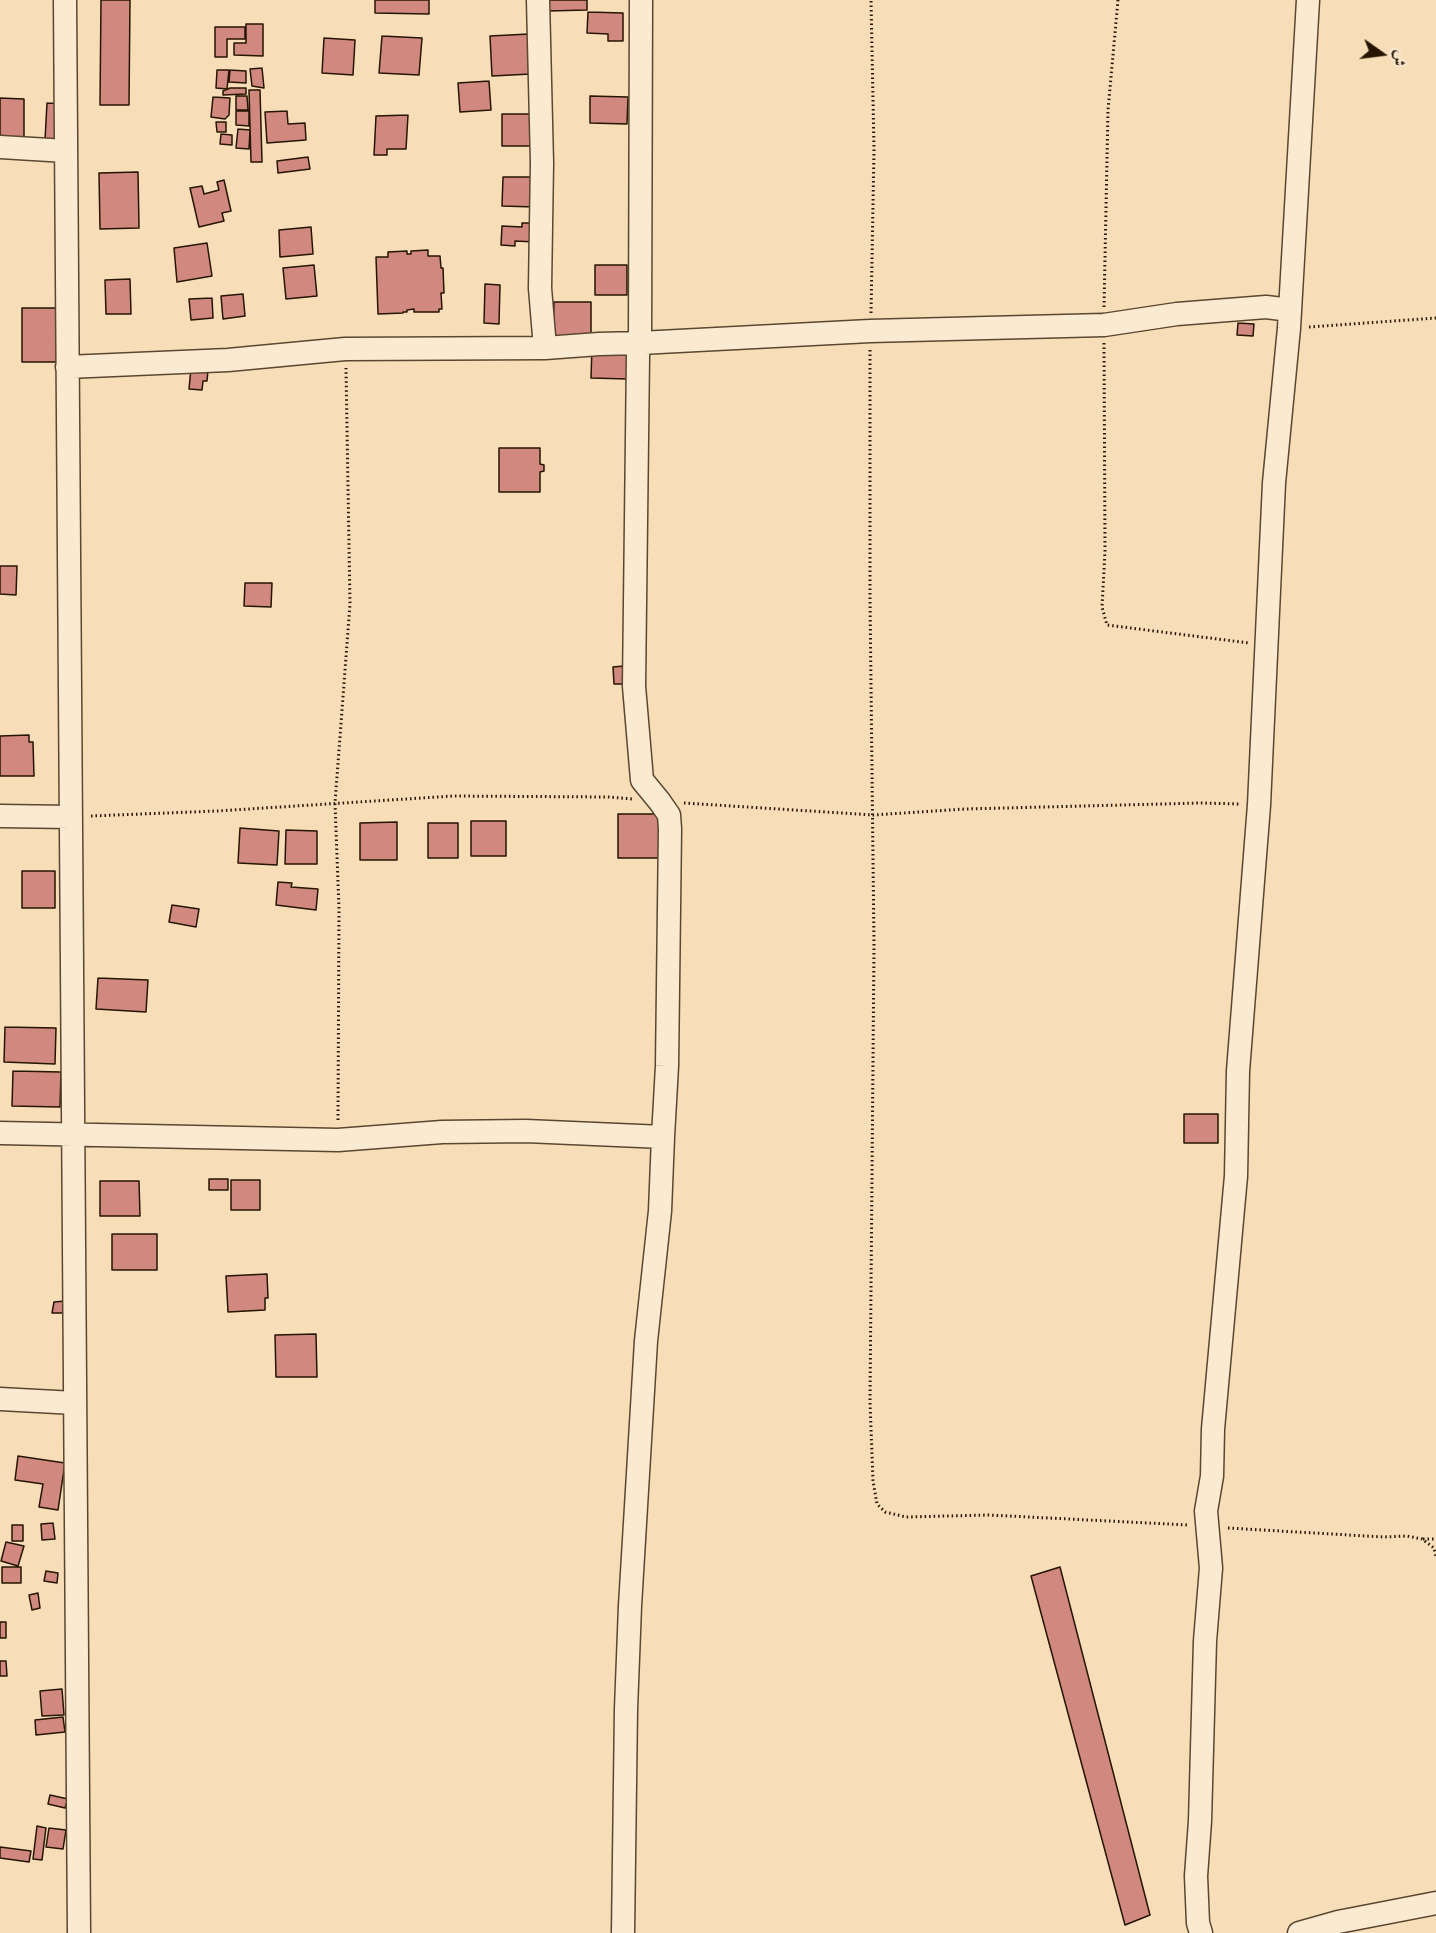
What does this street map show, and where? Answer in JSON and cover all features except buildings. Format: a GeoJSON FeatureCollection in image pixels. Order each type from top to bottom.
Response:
{"type":"FeatureCollection","features":[{"type":"Feature","properties":{"kind":"street"},"geometry":{"type":"LineString","coordinates":[[65,0],[79,1933]]}},
{"type":"Feature","properties":{"kind":"street"},"geometry":{"type":"LineString","coordinates":[[538,0],[542,164],[540,288],[545,348]]}},
{"type":"Feature","properties":{"kind":"street"},"geometry":{"type":"LineString","coordinates":[[623,1933],[630,1606],[646,1341],[660,1211],[667,1066],[670,830],[669,815],[642,780],[634,686],[640,343],[641,0]]}},
{"type":"Feature","properties":{"kind":"street"},"geometry":{"type":"LineString","coordinates":[[1201,1933],[1198,1923],[1196,1876],[1211,1568],[1206,1511],[1212,1476],[1213,1429],[1236,1176],[1238,1071],[1259,805],[1274,483],[1290,319],[1308,0]]}},
{"type":"Feature","properties":{"kind":"street"},"geometry":{"type":"LineString","coordinates":[[0,147],[66,151]]}},
{"type":"Feature","properties":{"kind":"street"},"geometry":{"type":"LineString","coordinates":[[68,367],[228,360],[345,349],[545,348],[870,331],[1104,325],[1177,314],[1266,307],[1290,319]]}},
{"type":"Feature","properties":{"kind":"street"},"geometry":{"type":"LineString","coordinates":[[0,816],[71,817]]}},
{"type":"Feature","properties":{"kind":"street"},"geometry":{"type":"LineString","coordinates":[[0,1132],[338,1140],[442,1132],[505,1131],[663,1137]]}},
{"type":"Feature","properties":{"kind":"street"},"geometry":{"type":"LineString","coordinates":[[0,1399],[75,1403]]}},
{"type":"Feature","properties":{"kind":"street"},"geometry":{"type":"LineString","coordinates":[[1299,1933],[1338,1922],[1436,1903]]}},
{"type":"Feature","properties":{"kind":"path"},"geometry":{"type":"LineString","coordinates":[[872,0],[874,150],[870,331],[870,598],[874,957],[870,1402],[873,1481],[877,1504],[885,1512],[906,1517],[989,1515],[1436,1539]]}},
{"type":"Feature","properties":{"kind":"path"},"geometry":{"type":"LineString","coordinates":[[1118,0],[1108,110],[1104,325],[1105,551],[1102,607],[1107,624],[1267,646]]}},
{"type":"Feature","properties":{"kind":"path"},"geometry":{"type":"LineString","coordinates":[[1290,319],[1436,318]]}},
{"type":"Feature","properties":{"kind":"path"},"geometry":{"type":"LineString","coordinates":[[338,1140],[339,909],[335,803],[350,604],[348,408],[345,349]]}},
{"type":"Feature","properties":{"kind":"path"},"geometry":{"type":"LineString","coordinates":[[1422,1539],[1434,1548],[1436,1557]]}}]}
